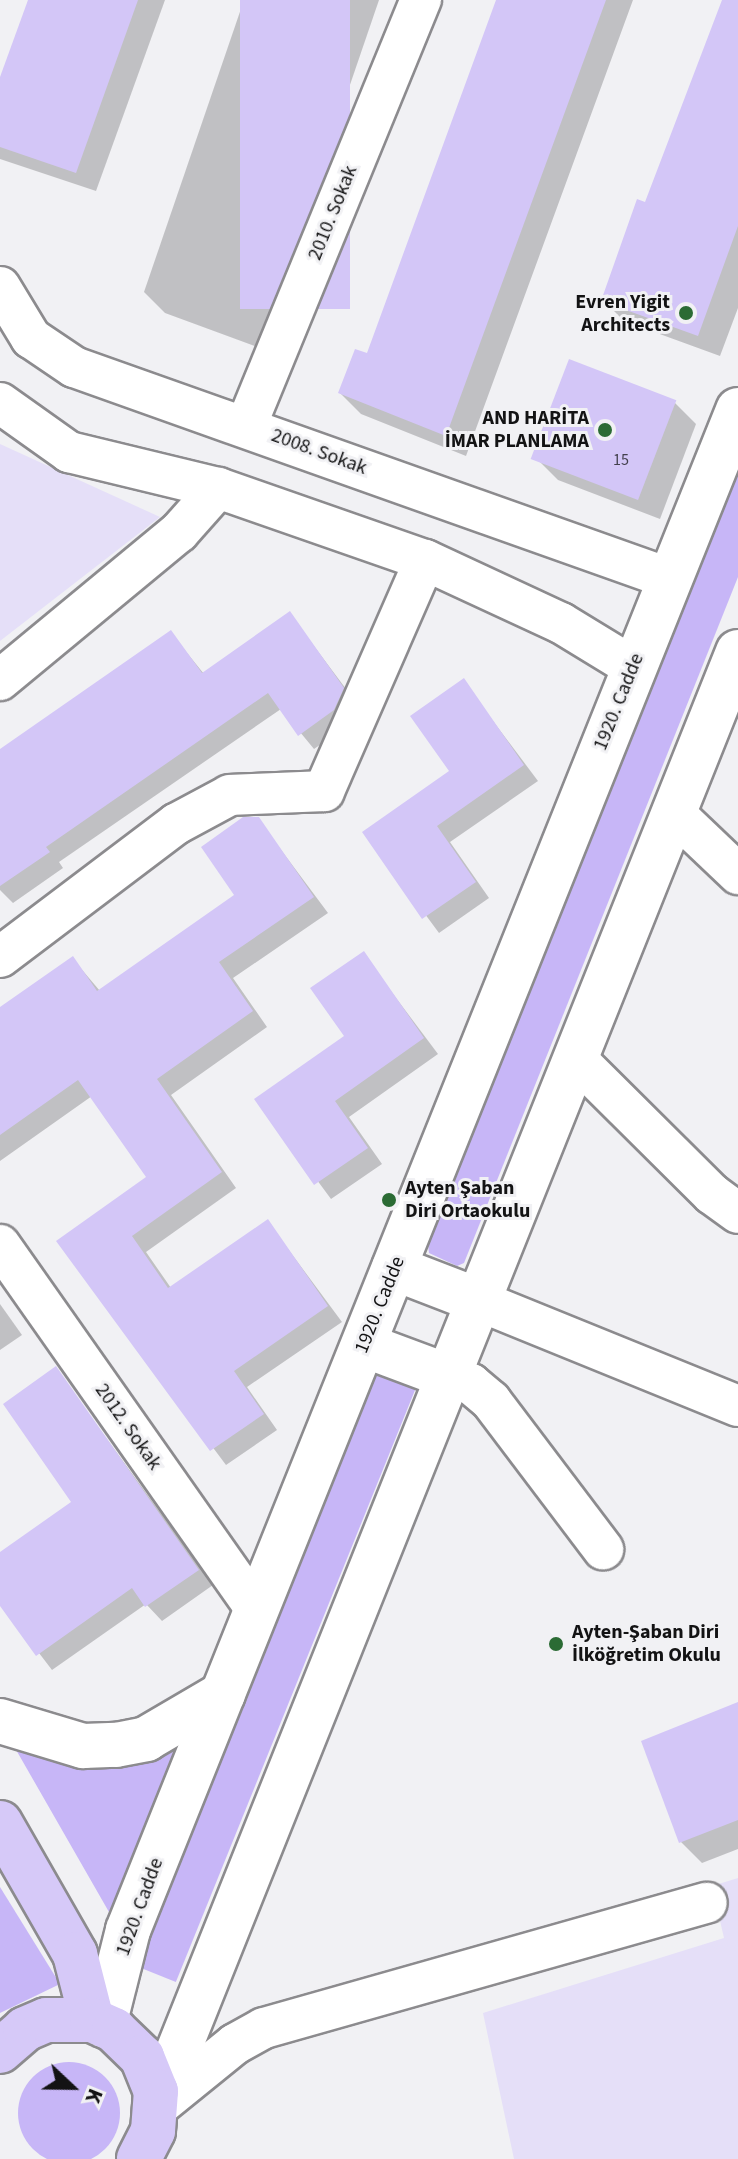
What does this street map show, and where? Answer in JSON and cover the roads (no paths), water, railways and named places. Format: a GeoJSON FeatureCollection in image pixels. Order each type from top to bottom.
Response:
{"type":"FeatureCollection","features":[{"type":"Feature","properties":{"kind":"main road","name":"1920. Cadde"},"geometry":{"type":"LineString","coordinates":[[98,2023],[128,1930],[738,410]]}},
{"type":"Feature","properties":{"kind":"main road"},"geometry":{"type":"LineString","coordinates":[[139,2159],[477,1300],[738,652]]}},
{"type":"Feature","properties":{"kind":"main road"},"geometry":{"type":"LineString","coordinates":[[394,1268],[477,1300]]}},
{"type":"Feature","properties":{"kind":"main road"},"geometry":{"type":"LineString","coordinates":[[364,1345],[447,1376]]}},
{"type":"Feature","properties":{"kind":"main road"},"geometry":{"type":"LineString","coordinates":[[0,1721],[83,1746],[116,1745],[146,1739],[223,1694]]}},
{"type":"Feature","properties":{"kind":"main road"},"geometry":{"type":"LineString","coordinates":[[0,1823],[75,1954],[98,2023],[142,2057],[157,2109],[180,2159]]}},
{"type":"Feature","properties":{"kind":"main road"},"geometry":{"type":"LineString","coordinates":[[0,2051],[25,2029],[46,2020],[98,2023]]}},
{"type":"Feature","properties":{"kind":"street","name":"2010. Sokak"},"geometry":{"type":"LineString","coordinates":[[246,426],[421,0]]}},
{"type":"Feature","properties":{"kind":"street","name":"2008. Sokak"},"geometry":{"type":"LineString","coordinates":[[0,287],[31,338],[74,367],[668,578]]}},
{"type":"Feature","properties":{"kind":"street"},"geometry":{"type":"LineString","coordinates":[[0,403],[69,452],[218,488],[425,560],[561,623],[633,667]]}},
{"type":"Feature","properties":{"kind":"street"},"geometry":{"type":"LineString","coordinates":[[0,680],[179,532],[218,488]]}},
{"type":"Feature","properties":{"kind":"street"},"geometry":{"type":"LineString","coordinates":[[0,957],[176,824],[230,795],[324,791],[425,560]]}},
{"type":"Feature","properties":{"kind":"street"},"geometry":{"type":"LineString","coordinates":[[673,812],[738,874]]}},
{"type":"Feature","properties":{"kind":"street"},"geometry":{"type":"LineString","coordinates":[[575,1058],[712,1194],[738,1213]]}},
{"type":"Feature","properties":{"kind":"street","name":"2012. Sokak"},"geometry":{"type":"LineString","coordinates":[[0,1245],[257,1610]]}},
{"type":"Feature","properties":{"kind":"street"},"geometry":{"type":"LineString","coordinates":[[477,1300],[738,1406]]}},
{"type":"Feature","properties":{"kind":"street"},"geometry":{"type":"LineString","coordinates":[[447,1376],[471,1384],[491,1401],[603,1549]]}},
{"type":"Feature","properties":{"kind":"street"},"geometry":{"type":"LineString","coordinates":[[157,2109],[235,2044],[264,2028],[707,1903]]}},
{"type":"Feature","properties":{"kind":"place","name":"Evren Yigit Architects"},"geometry":{"type":"Point","coordinates":[686,313]}},
{"type":"Feature","properties":{"kind":"place","name":"AND HARİTA İMAR PLANLAMA"},"geometry":{"type":"Point","coordinates":[605,430]}},
{"type":"Feature","properties":{"kind":"place","name":"Ayten Şaban Diri Ortaokulu"},"geometry":{"type":"Point","coordinates":[389,1200]}},
{"type":"Feature","properties":{"kind":"place","name":"Ayten-Şaban Diri İlköğretim Okulu"},"geometry":{"type":"Point","coordinates":[556,1644]}}]}
